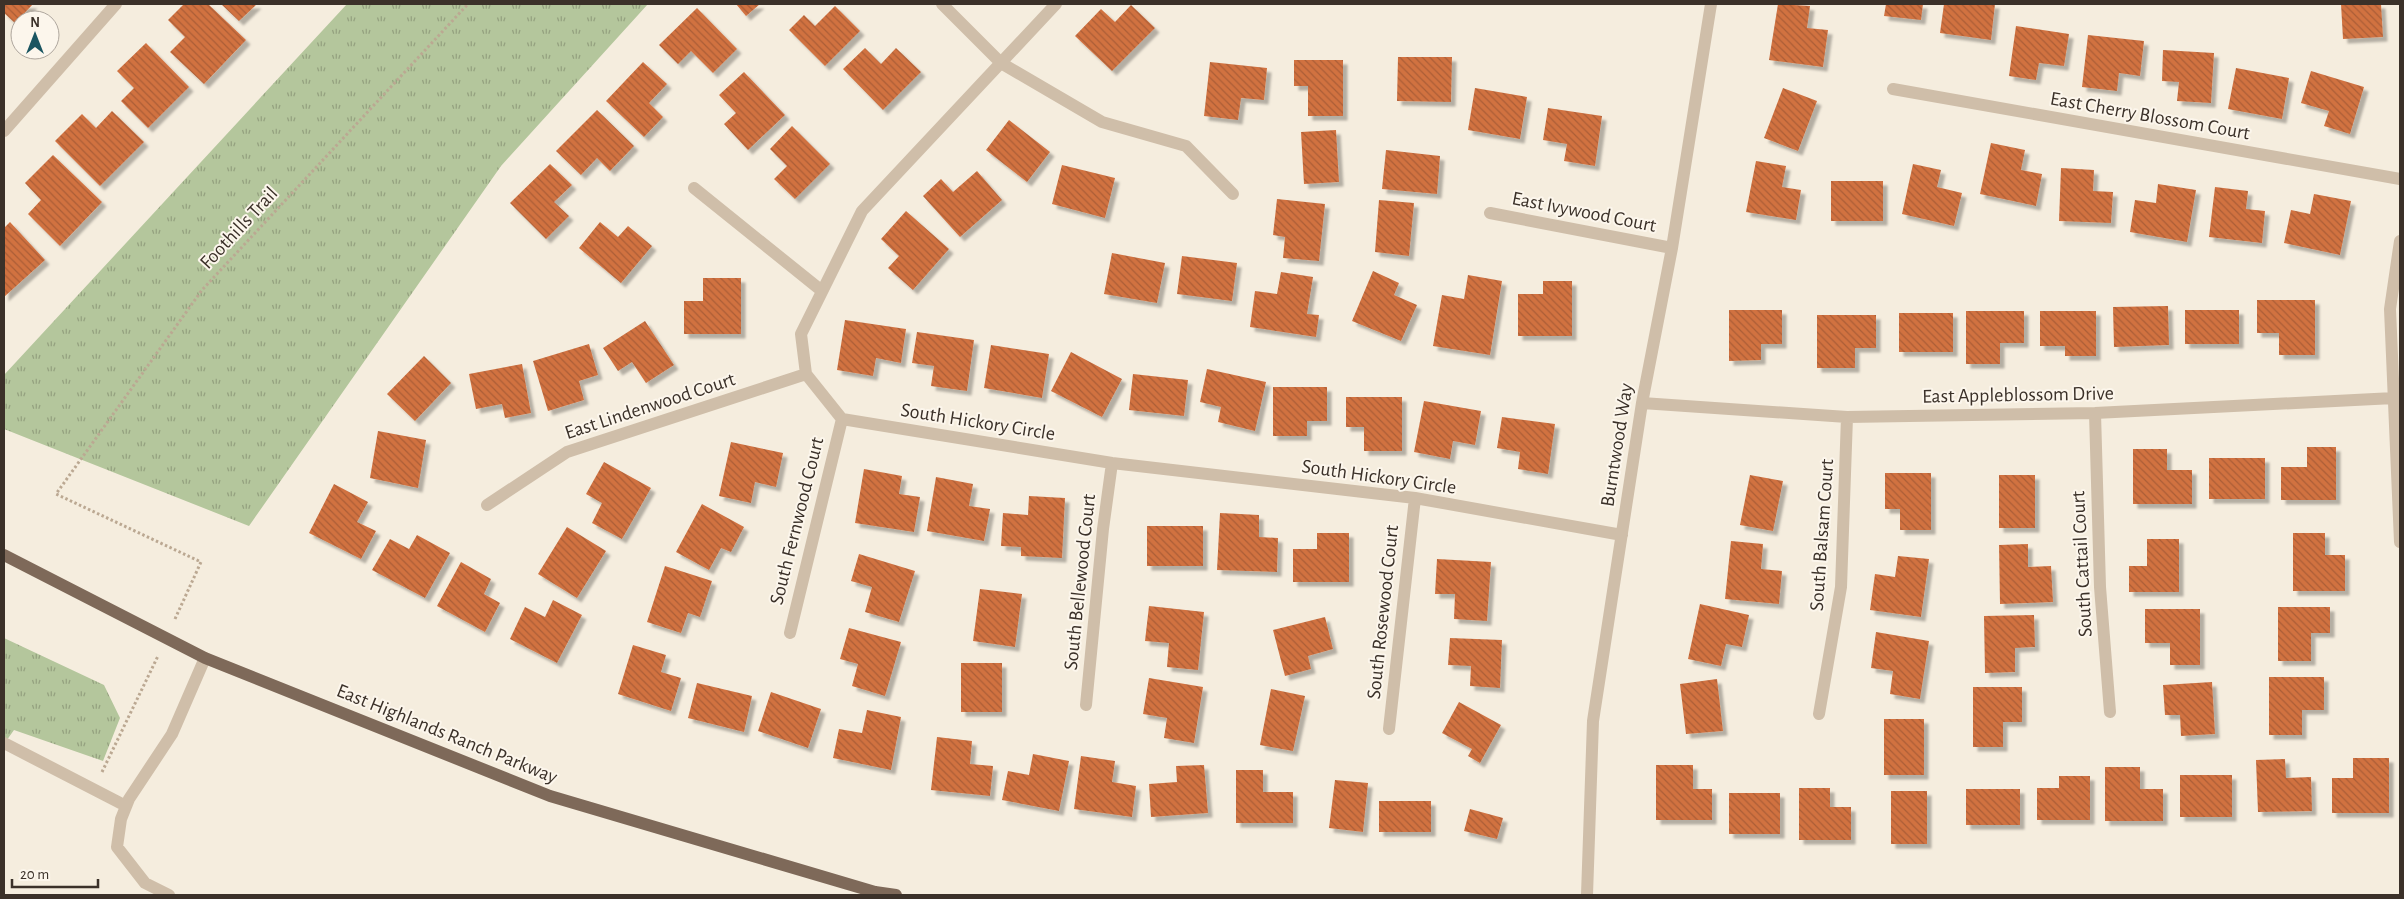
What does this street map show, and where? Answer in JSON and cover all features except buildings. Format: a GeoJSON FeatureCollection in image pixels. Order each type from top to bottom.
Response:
{"type":"FeatureCollection","features":[{"type":"Feature","properties":{"kind":"main road","name":"East Highlands Ranch Parkway"},"geometry":{"type":"LineString","coordinates":[[4,555],[205,658],[550,796],[865,889],[896,895]]}},
{"type":"Feature","properties":{"kind":"street"},"geometry":{"type":"LineString","coordinates":[[4,131],[116,4]]}},
{"type":"Feature","properties":{"kind":"street"},"geometry":{"type":"LineString","coordinates":[[942,4],[1002,63],[1102,122],[1186,146],[1233,194]]}},
{"type":"Feature","properties":{"kind":"street"},"geometry":{"type":"LineString","coordinates":[[842,419],[806,374],[801,334],[862,211],[1056,4]]}},
{"type":"Feature","properties":{"kind":"street","name":"Burntwood Way"},"geometry":{"type":"LineString","coordinates":[[1587,895],[1593,722],[1642,403],[1672,248],[1711,4]]}},
{"type":"Feature","properties":{"kind":"street","name":"East Cherry Blossom Court"},"geometry":{"type":"LineString","coordinates":[[1893,89],[2400,179]]}},
{"type":"Feature","properties":{"kind":"street"},"geometry":{"type":"LineString","coordinates":[[694,188],[822,291]]}},
{"type":"Feature","properties":{"kind":"street","name":"East Ivywood Court"},"geometry":{"type":"LineString","coordinates":[[1490,212],[1672,248]]}},
{"type":"Feature","properties":{"kind":"street"},"geometry":{"type":"LineString","coordinates":[[2400,241],[2390,309],[2400,542]]}},
{"type":"Feature","properties":{"kind":"street","name":"East Lindenwood Court"},"geometry":{"type":"LineString","coordinates":[[487,505],[567,452],[806,374]]}},
{"type":"Feature","properties":{"kind":"street","name":"East Appleblossom Drive"},"geometry":{"type":"LineString","coordinates":[[1642,403],[1847,417],[2095,413],[2394,398]]}},
{"type":"Feature","properties":{"kind":"street","name":"South Cattail Court"},"geometry":{"type":"LineString","coordinates":[[2095,413],[2100,587],[2110,712]]}},
{"type":"Feature","properties":{"kind":"street","name":"South Balsam Court"},"geometry":{"type":"LineString","coordinates":[[1819,714],[1841,587],[1847,417]]}},
{"type":"Feature","properties":{"kind":"street","name":"South Hickory Circle"},"geometry":{"type":"LineString","coordinates":[[842,419],[1112,463],[1415,498],[1622,535]]}},
{"type":"Feature","properties":{"kind":"street","name":"South Fernwood Court"},"geometry":{"type":"LineString","coordinates":[[790,633],[842,419]]}},
{"type":"Feature","properties":{"kind":"street","name":"South Bellewood Court"},"geometry":{"type":"LineString","coordinates":[[1086,705],[1103,529],[1112,463]]}},
{"type":"Feature","properties":{"kind":"street","name":"South Rosewood Court"},"geometry":{"type":"LineString","coordinates":[[1389,729],[1415,498]]}},
{"type":"Feature","properties":{"kind":"street"},"geometry":{"type":"LineString","coordinates":[[169,895],[145,883],[117,848],[128,799],[172,734],[205,658]]}},
{"type":"Feature","properties":{"kind":"street"},"geometry":{"type":"LineString","coordinates":[[4,744],[126,806]]}},
{"type":"Feature","properties":{"kind":"path","name":"Foothills Trail"},"geometry":{"type":"LineString","coordinates":[[56,494],[202,290],[468,4]]}},
{"type":"Feature","properties":{"kind":"green space"},"geometry":{"type":"Polygon","coordinates":[[[347,4],[648,4],[501,166],[249,526],[4,429],[4,375],[347,4]]]}},
{"type":"Feature","properties":{"kind":"green space"},"geometry":{"type":"Polygon","coordinates":[[[4,638],[104,685],[120,718],[103,761],[14,730],[4,744],[4,638]]]}}]}
